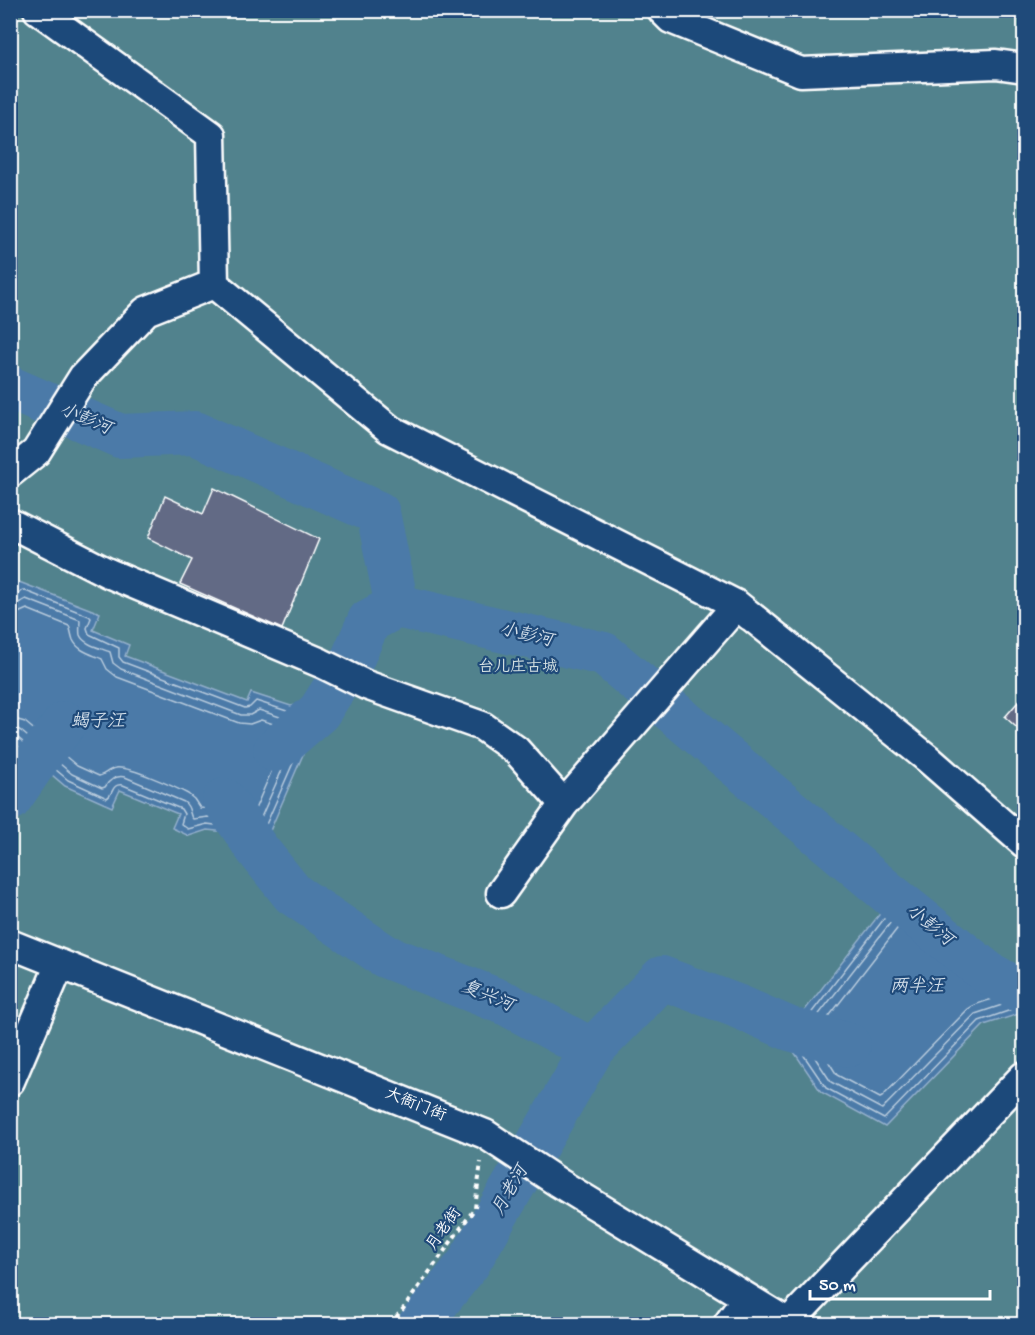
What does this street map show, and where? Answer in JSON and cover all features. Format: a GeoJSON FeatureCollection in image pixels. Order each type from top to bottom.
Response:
{"type":"FeatureCollection","features":[{"type":"Feature","properties":{"kind":"street"},"geometry":{"type":"LineString","coordinates":[[38,10],[211,135],[214,284],[389,429],[737,605],[927,758],[1024,843]]}},
{"type":"Feature","properties":{"kind":"street"},"geometry":{"type":"LineString","coordinates":[[662,10],[671,19],[801,72],[996,64],[1024,68]]}},
{"type":"Feature","properties":{"kind":"street"},"geometry":{"type":"LineString","coordinates":[[10,473],[36,452],[83,377],[146,311],[214,284]]}},
{"type":"Feature","properties":{"kind":"street"},"geometry":{"type":"LineString","coordinates":[[10,523],[108,573],[321,663],[366,685],[482,726],[516,750],[564,804]]}},
{"type":"Feature","properties":{"kind":"street"},"geometry":{"type":"LineString","coordinates":[[501,893],[564,804],[737,605]]}},
{"type":"Feature","properties":{"kind":"street"},"geometry":{"type":"LineString","coordinates":[[737,605],[1024,852]]}},
{"type":"Feature","properties":{"kind":"street","name":"大衙门街"},"geometry":{"type":"LineString","coordinates":[[10,944],[485,1134],[559,1183],[789,1324]]}},
{"type":"Feature","properties":{"kind":"street"},"geometry":{"type":"LineString","coordinates":[[10,1081],[60,964]]}},
{"type":"Feature","properties":{"kind":"street"},"geometry":{"type":"LineString","coordinates":[[789,1324],[1020,1081]]}},
{"type":"Feature","properties":{"kind":"street"},"geometry":{"type":"LineString","coordinates":[[728,1324],[747,1298]]}},
{"type":"Feature","properties":{"kind":"path","name":"月老街"},"geometry":{"type":"LineString","coordinates":[[390,1324],[403,1310],[475,1209],[485,1134]]}},
{"type":"Feature","properties":{"kind":"green space","name":"台儿庄古城"},"geometry":{"type":"Polygon","coordinates":[[[11,11],[1024,11],[1024,1324],[11,1324],[11,11]]]}},
{"type":"Feature","properties":{"kind":"water","name":"蝎子汪"},"geometry":{"type":"Polygon","coordinates":[[[19,582],[100,613],[93,630],[129,645],[125,656],[247,702],[251,693],[291,706],[313,701],[329,729],[305,750],[266,840],[245,860],[236,833],[207,830],[189,836],[172,828],[178,814],[120,790],[112,807],[65,786],[11,740],[11,595],[19,582]]]}},
{"type":"Feature","properties":{"kind":"water","name":"两半汪"},"geometry":{"type":"Polygon","coordinates":[[[903,884],[1000,956],[1024,970],[1024,1001],[1019,1014],[984,1025],[885,1127],[821,1092],[784,1037],[903,884]]]}},
{"type":"Feature","properties":{"kind":"building"},"geometry":{"type":"Polygon","coordinates":[[[214,488],[319,539],[282,629],[180,584],[192,560],[148,538],[165,496],[203,514],[214,488]]]}},
{"type":"Feature","properties":{"kind":"building"},"geometry":{"type":"Polygon","coordinates":[[[1024,695],[1024,734],[1005,717],[1024,695]]]}},
{"type":"Feature","properties":{"kind":"waterway","name":"小彭河"},"geometry":{"type":"LineString","coordinates":[[10,388],[120,436],[195,433],[378,513],[397,606],[604,654],[893,897],[988,973],[1024,993]]}},
{"type":"Feature","properties":{"kind":"waterway"},"geometry":{"type":"LineString","coordinates":[[275,750],[319,712],[352,660],[369,621],[397,606]]}},
{"type":"Feature","properties":{"kind":"waterway"},"geometry":{"type":"LineString","coordinates":[[10,799],[65,723]]}},
{"type":"Feature","properties":{"kind":"waterway","name":"复兴河"},"geometry":{"type":"LineString","coordinates":[[224,800],[257,849],[293,894],[385,956],[507,1004],[592,1050],[662,978],[790,1029],[849,1045]]}},
{"type":"Feature","properties":{"kind":"waterway","name":"月老河"},"geometry":{"type":"LineString","coordinates":[[420,1324],[468,1264],[592,1050]]}}]}
